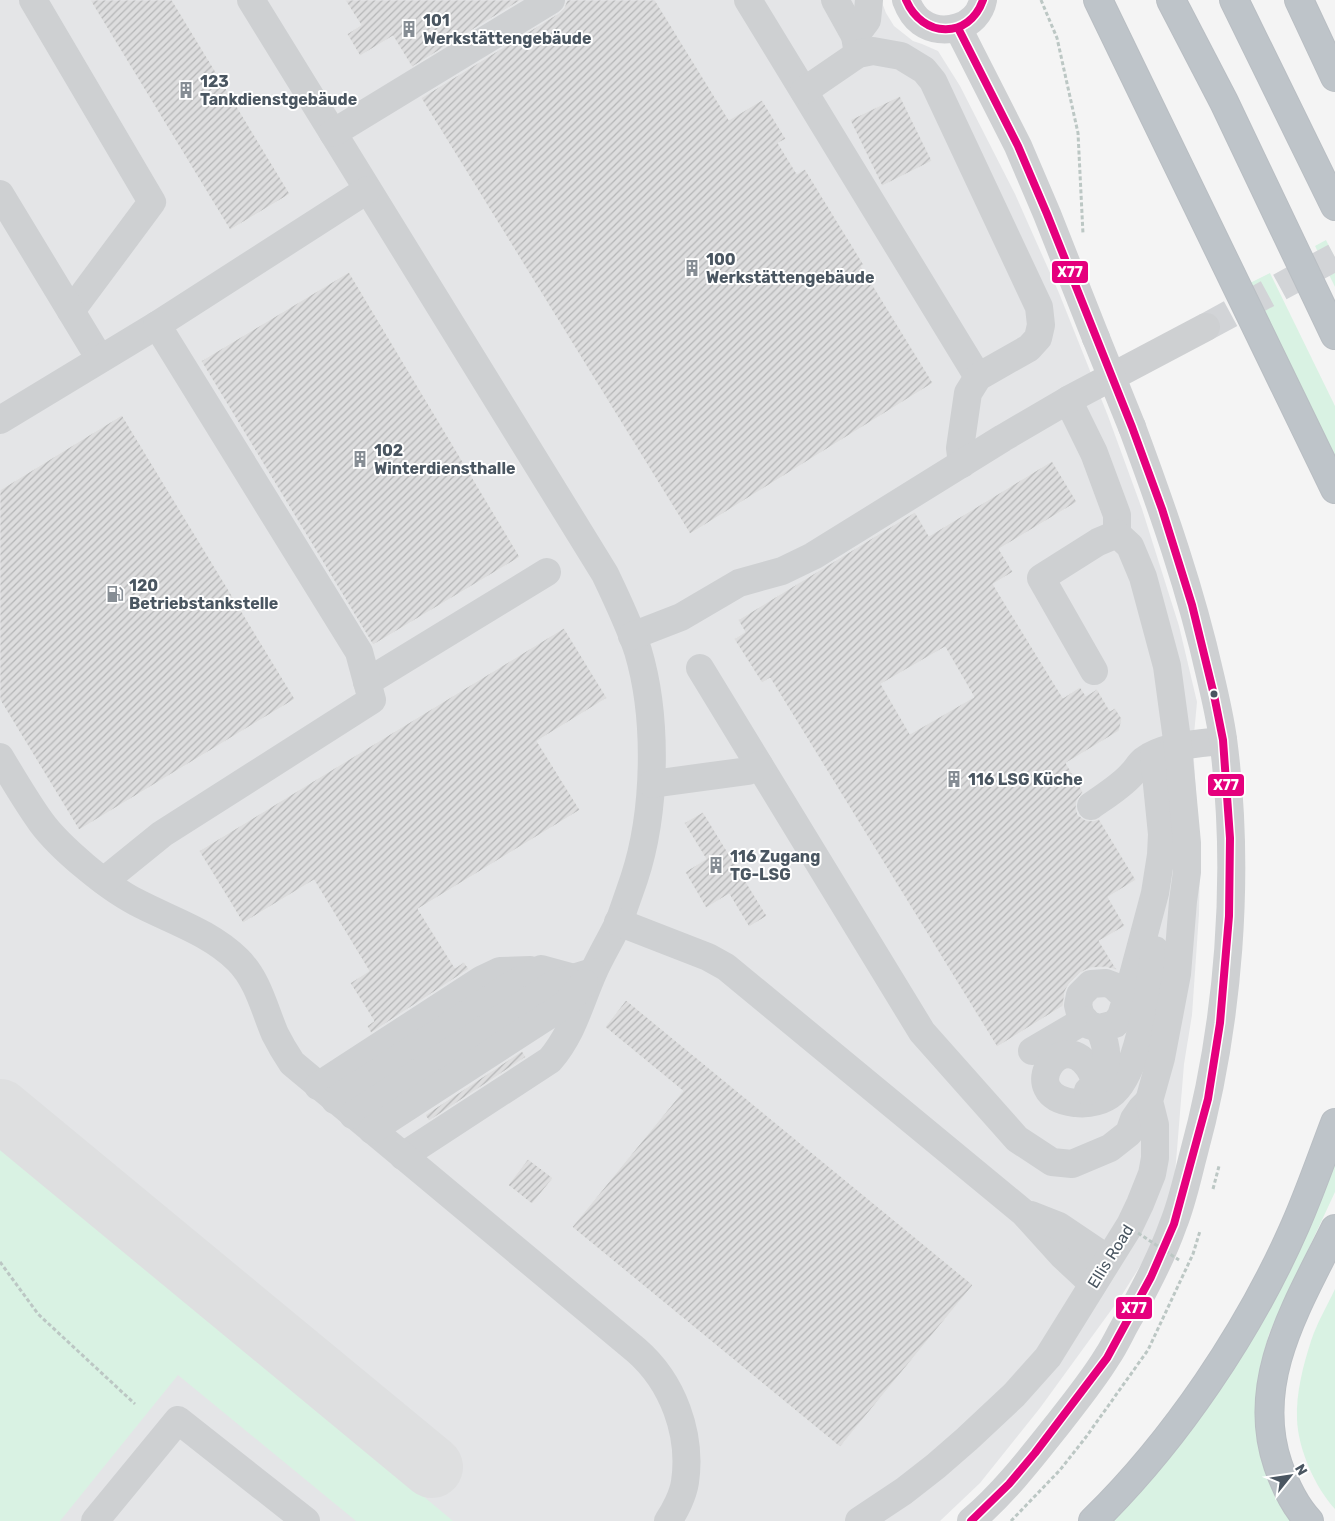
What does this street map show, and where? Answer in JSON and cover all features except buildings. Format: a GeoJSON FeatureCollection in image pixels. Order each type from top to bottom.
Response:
{"type":"FeatureCollection","features":[{"type":"Feature","properties":{"kind":"highway"},"geometry":{"type":"LineString","coordinates":[[1098,0],[1335,489]]}},
{"type":"Feature","properties":{"kind":"highway"},"geometry":{"type":"LineString","coordinates":[[1172,0],[1224,102],[1335,335]]}},
{"type":"Feature","properties":{"kind":"highway"},"geometry":{"type":"LineString","coordinates":[[1234,0],[1335,206]]}},
{"type":"Feature","properties":{"kind":"highway"},"geometry":{"type":"LineString","coordinates":[[1299,0],[1335,77]]}},
{"type":"Feature","properties":{"kind":"highway"},"geometry":{"type":"LineString","coordinates":[[1093,1521],[1164,1440],[1215,1371],[1244,1324],[1295,1226],[1335,1123]]}},
{"type":"Feature","properties":{"kind":"highway"},"geometry":{"type":"LineString","coordinates":[[1309,1521],[1289,1492],[1275,1456],[1269,1412],[1270,1387],[1276,1360],[1290,1322],[1335,1229]]}},
{"type":"Feature","properties":{"kind":"street"},"geometry":{"type":"LineString","coordinates":[[33,0],[152,202],[71,311]]}},
{"type":"Feature","properties":{"kind":"street"},"geometry":{"type":"LineString","coordinates":[[251,0],[605,574],[632,636],[643,672],[651,735],[652,784],[644,838],[636,870],[618,922],[566,1004],[345,1108]]}},
{"type":"Feature","properties":{"kind":"street"},"geometry":{"type":"LineString","coordinates":[[333,133],[550,0]]}},
{"type":"Feature","properties":{"kind":"street"},"geometry":{"type":"LineString","coordinates":[[748,0],[978,377]]}},
{"type":"Feature","properties":{"kind":"street"},"geometry":{"type":"LineString","coordinates":[[836,0],[856,45],[873,51],[901,56],[924,70],[933,81],[1039,307],[1041,325],[1038,338],[1029,348],[978,377],[968,393],[960,448],[962,464]]}},
{"type":"Feature","properties":{"kind":"street"},"geometry":{"type":"LineString","coordinates":[[804,91],[856,45],[867,20],[869,0]]}},
{"type":"Feature","properties":{"kind":"street"},"geometry":{"type":"LineString","coordinates":[[906,0],[912,13],[921,22],[932,28],[945,30],[958,28],[968,23],[976,15],[983,0]]}},
{"type":"Feature","properties":{"kind":"street"},"geometry":{"type":"LineString","coordinates":[[958,28],[1018,146],[1051,222],[1132,427],[1162,509],[1192,605],[1214,695],[1223,740],[1230,838],[1229,916],[1223,996],[1208,1099],[1174,1224],[1151,1277],[1107,1358],[1035,1453],[1009,1484],[971,1521]]}},
{"type":"Feature","properties":{"kind":"street"},"geometry":{"type":"LineString","coordinates":[[0,420],[157,325],[368,190]]}},
{"type":"Feature","properties":{"kind":"street"},"geometry":{"type":"LineString","coordinates":[[0,194],[100,359]]}},
{"type":"Feature","properties":{"kind":"street"},"geometry":{"type":"LineString","coordinates":[[104,881],[162,834],[372,700],[359,652],[157,325]]}},
{"type":"Feature","properties":{"kind":"street"},"geometry":{"type":"LineString","coordinates":[[632,636],[681,616],[739,583],[797,565],[1068,400],[1206,327]]}},
{"type":"Feature","properties":{"kind":"street"},"geometry":{"type":"LineString","coordinates":[[1032,1051],[1092,1024],[1115,1024],[1121,1016],[1155,893],[1161,856],[1166,751],[1167,666],[1143,577],[1130,546],[1117,534],[1117,515],[1094,453],[1068,400]]}},
{"type":"Feature","properties":{"kind":"street"},"geometry":{"type":"LineString","coordinates":[[1094,671],[1041,578],[1098,542],[1117,534]]}},
{"type":"Feature","properties":{"kind":"street"},"geometry":{"type":"LineString","coordinates":[[367,682],[547,572]]}},
{"type":"Feature","properties":{"kind":"street"},"geometry":{"type":"LineString","coordinates":[[700,668],[922,1032],[1017,1139],[1052,1162],[1072,1164],[1110,1148],[1129,1133],[1134,1119],[1149,1100]]}},
{"type":"Feature","properties":{"kind":"street"},"geometry":{"type":"LineString","coordinates":[[1091,806],[1114,790],[1143,761],[1166,751],[1223,740]]}},
{"type":"Feature","properties":{"kind":"street","name":"Ellis Road"},"geometry":{"type":"LineString","coordinates":[[859,1521],[904,1491],[967,1440],[1014,1395],[1048,1357],[1130,1224],[1152,1174],[1156,1142],[1155,1125],[1149,1100],[1161,1058],[1177,974],[1182,901],[1187,872],[1187,843],[1166,751]]}},
{"type":"Feature","properties":{"kind":"street"},"geometry":{"type":"LineString","coordinates":[[0,757],[42,823],[74,857],[104,881],[134,901],[221,944],[239,961],[251,976],[261,995],[274,1033],[292,1063],[636,1350],[661,1376],[671,1395],[685,1438],[685,1484],[668,1521]]}},
{"type":"Feature","properties":{"kind":"street"},"geometry":{"type":"LineString","coordinates":[[652,784],[748,771],[759,765]]}},
{"type":"Feature","properties":{"kind":"street"},"geometry":{"type":"LineString","coordinates":[[1092,1073],[1086,1061],[1067,1054],[1058,1056],[1051,1061],[1046,1069],[1044,1080],[1047,1090],[1054,1097],[1067,1102],[1085,1104],[1100,1100],[1113,1093],[1123,1081],[1132,1063],[1149,998],[1156,943],[1161,925],[1182,901]]}},
{"type":"Feature","properties":{"kind":"street"},"geometry":{"type":"LineString","coordinates":[[618,922],[708,957],[726,967],[1024,1213],[1063,1256],[1093,1284]]}},
{"type":"Feature","properties":{"kind":"street"},"geometry":{"type":"LineString","coordinates":[[345,1108],[480,980],[500,971],[541,969],[584,975]]}},
{"type":"Feature","properties":{"kind":"street"},"geometry":{"type":"LineString","coordinates":[[404,1156],[550,1060],[563,1045],[577,1016],[584,975]]}},
{"type":"Feature","properties":{"kind":"street"},"geometry":{"type":"LineString","coordinates":[[1067,1102],[1090,1090],[1106,1066],[1107,1052],[1104,1040],[1092,1024],[1082,1017],[1078,1005],[1080,995],[1091,984],[1106,983],[1114,986],[1119,991]]}},
{"type":"Feature","properties":{"kind":"street"},"geometry":{"type":"LineString","coordinates":[[1024,1213],[1059,1226],[1108,1259]]}},
{"type":"Feature","properties":{"kind":"street"},"geometry":{"type":"LineString","coordinates":[[95,1521],[178,1420],[306,1521]]}},
{"type":"Feature","properties":{"kind":"path"},"geometry":{"type":"LineString","coordinates":[[1041,0],[1057,38],[1078,133],[1083,242]]}},
{"type":"Feature","properties":{"kind":"path"},"geometry":{"type":"LineString","coordinates":[[1138,1233],[1179,1260]]}},
{"type":"Feature","properties":{"kind":"path"},"geometry":{"type":"LineString","coordinates":[[0,1262],[38,1314],[135,1404]]}},
{"type":"Feature","properties":{"kind":"shaded area"},"geometry":{"type":"Polygon","coordinates":[[[0,0],[881,0],[894,26],[913,41],[938,51],[960,86],[1015,194],[1059,293],[1108,416],[1142,509],[1179,626],[1197,702],[1193,745],[1200,858],[1199,914],[1192,1015],[1184,1064],[1174,1186],[1147,1255],[1120,1298],[1040,1408],[980,1483],[940,1521],[0,1521],[0,0]]]}},
{"type":"Feature","properties":{"kind":"green space"},"geometry":{"type":"Polygon","coordinates":[[[1326,240],[1335,258],[1335,287],[1315,246],[1326,240]]]}},
{"type":"Feature","properties":{"kind":"green space"},"geometry":{"type":"Polygon","coordinates":[[[1270,273],[1335,406],[1335,467],[1246,285],[1270,273]]]}},
{"type":"Feature","properties":{"kind":"green space"},"geometry":{"type":"Polygon","coordinates":[[[0,1144],[453,1521],[356,1521],[178,1375],[60,1521],[0,1521],[0,1144]]]}},
{"type":"Feature","properties":{"kind":"green space"},"geometry":{"type":"Polygon","coordinates":[[[1335,1155],[1335,1192],[1269,1334],[1260,1367],[1257,1398],[1292,1521],[1105,1521],[1115,1511],[1335,1155]]]}},
{"type":"Feature","properties":{"kind":"green space"},"geometry":{"type":"Polygon","coordinates":[[[1335,1289],[1335,1509],[1314,1479],[1304,1455],[1298,1431],[1297,1409],[1305,1360],[1311,1341],[1335,1289]]]}},
{"type":"Feature","properties":{"kind":"taxiway"},"geometry":{"type":"LineString","coordinates":[[0,1110],[432,1467]]}},
{"type":"Feature","properties":{"kind":"tunnel"},"geometry":{"type":"LineString","coordinates":[[1206,327],[1335,257]]}},
{"type":"Feature","properties":{"kind":"transit line","name":"X77"},"geometry":{"type":"LineString","coordinates":[[906,0],[913,13],[923,22],[945,29],[957,28],[967,22],[976,13],[983,0]]}},
{"type":"Feature","properties":{"kind":"transit line","name":"X77"},"geometry":{"type":"LineString","coordinates":[[958,28],[1018,146],[1047,214],[1132,427],[1162,509],[1192,605],[1214,695],[1223,740],[1230,838],[1229,916],[1220,1023],[1208,1099],[1174,1224],[1151,1277],[1107,1358],[1035,1453],[1009,1484],[971,1521]]}},
{"type":"Feature","properties":{"kind":"place","name":"101 Werkstättengebäude"},"geometry":{"type":"Point","coordinates":[409,29]}},
{"type":"Feature","properties":{"kind":"place","name":"123 Tankdienstgebäude"},"geometry":{"type":"Point","coordinates":[186,90]}},
{"type":"Feature","properties":{"kind":"place","name":"100 Werkstättengebäude"},"geometry":{"type":"Point","coordinates":[692,268]}},
{"type":"Feature","properties":{"kind":"place","name":"102 Winterdiensthalle"},"geometry":{"type":"Point","coordinates":[360,459]}},
{"type":"Feature","properties":{"kind":"place","name":"120 Betriebstankstelle"},"geometry":{"type":"Point","coordinates":[115,594]}},
{"type":"Feature","properties":{"kind":"place","name":"116 LSG Küche"},"geometry":{"type":"Point","coordinates":[954,779]}},
{"type":"Feature","properties":{"kind":"place","name":"116 Zugang TG-LSG"},"geometry":{"type":"Point","coordinates":[716,865]}}]}
